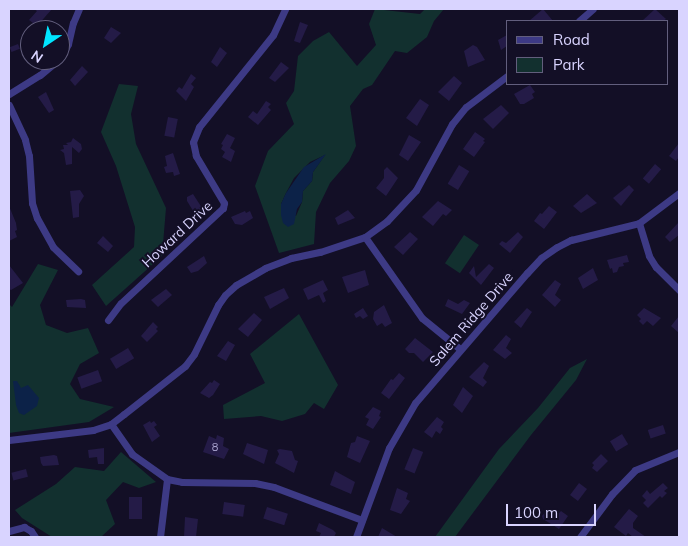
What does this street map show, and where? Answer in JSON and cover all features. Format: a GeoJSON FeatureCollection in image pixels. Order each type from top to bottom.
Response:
{"type":"FeatureCollection","features":[{"type":"Feature","properties":{"kind":"street"},"geometry":{"type":"LineString","coordinates":[[70,36],[79,9]]}},
{"type":"Feature","properties":{"kind":"street","name":"Howard Drive"},"geometry":{"type":"LineString","coordinates":[[108,320],[121,303],[223,208],[224,203],[196,156],[193,142],[199,127],[273,35],[285,9]]}},
{"type":"Feature","properties":{"kind":"street"},"geometry":{"type":"LineString","coordinates":[[580,20],[593,9]]}},
{"type":"Feature","properties":{"kind":"street"},"geometry":{"type":"LineString","coordinates":[[9,94],[46,70]]}},
{"type":"Feature","properties":{"kind":"street"},"geometry":{"type":"LineString","coordinates":[[9,440],[79,432],[110,424],[185,366],[194,354],[218,306],[225,295],[236,285],[266,268],[291,258],[365,237],[387,221],[416,190],[452,124],[466,107],[506,77]]}},
{"type":"Feature","properties":{"kind":"street"},"geometry":{"type":"LineString","coordinates":[[9,105],[25,140],[29,156],[32,203],[37,218],[53,247],[78,271]]}},
{"type":"Feature","properties":{"kind":"street","name":"Salem Ridge Drive"},"geometry":{"type":"LineString","coordinates":[[356,537],[389,448],[415,403],[541,258],[571,240],[639,223],[679,193]]}},
{"type":"Feature","properties":{"kind":"street"},"geometry":{"type":"LineString","coordinates":[[639,223],[649,256],[656,268],[679,290]]}},
{"type":"Feature","properties":{"kind":"street"},"geometry":{"type":"LineString","coordinates":[[365,237],[422,318],[460,349]]}},
{"type":"Feature","properties":{"kind":"street"},"geometry":{"type":"LineString","coordinates":[[110,424],[132,454],[167,479],[182,482],[255,483],[274,486],[362,520]]}},
{"type":"Feature","properties":{"kind":"street"},"geometry":{"type":"LineString","coordinates":[[580,537],[612,494],[635,470],[679,452]]}},
{"type":"Feature","properties":{"kind":"street"},"geometry":{"type":"LineString","coordinates":[[160,537],[167,479]]}},
{"type":"Feature","properties":{"kind":"street"},"geometry":{"type":"LineString","coordinates":[[9,531],[24,527],[31,531],[35,537]]}},
{"type":"Feature","properties":{"kind":"green space"},"geometry":{"type":"Polygon","coordinates":[[[375,9],[420,14],[425,9],[444,9],[434,21],[427,37],[407,53],[395,51],[372,85],[363,89],[350,106],[356,146],[349,161],[330,183],[316,212],[314,244],[279,253],[255,186],[268,151],[294,124],[286,103],[294,91],[298,56],[313,41],[329,32],[357,66],[376,45],[369,24],[375,9]],[[325,155],[310,162],[294,178],[286,193],[281,204],[296,216],[302,202],[303,191],[312,181],[313,172],[325,155]]]}},
{"type":"Feature","properties":{"kind":"green space"},"geometry":{"type":"Polygon","coordinates":[[[119,84],[138,86],[131,114],[136,144],[166,208],[162,256],[106,306],[92,285],[134,247],[135,227],[116,166],[101,132],[119,84]]]}},
{"type":"Feature","properties":{"kind":"green space"},"geometry":{"type":"Polygon","coordinates":[[[464,235],[479,245],[460,273],[445,263],[464,235]]]}},
{"type":"Feature","properties":{"kind":"green space"},"geometry":{"type":"Polygon","coordinates":[[[38,264],[58,270],[40,305],[46,325],[67,333],[88,328],[99,353],[80,364],[70,384],[80,399],[114,407],[89,422],[9,433],[9,304],[12,307],[38,264]]]}},
{"type":"Feature","properties":{"kind":"green space"},"geometry":{"type":"Polygon","coordinates":[[[299,314],[338,385],[324,409],[314,403],[305,414],[282,421],[261,416],[224,419],[223,405],[265,383],[250,354],[299,314]]]}},
{"type":"Feature","properties":{"kind":"green space"},"geometry":{"type":"Polygon","coordinates":[[[587,359],[576,380],[531,435],[455,537],[435,537],[499,449],[538,408],[570,368],[587,359]]]}},
{"type":"Feature","properties":{"kind":"green space"},"geometry":{"type":"Polygon","coordinates":[[[121,452],[156,482],[139,488],[123,482],[106,500],[115,524],[101,537],[52,537],[22,518],[15,510],[56,484],[75,467],[104,471],[121,452]]]}},
{"type":"Feature","properties":{"kind":"water"},"geometry":{"type":"Polygon","coordinates":[[[326,154],[313,172],[312,181],[303,191],[302,202],[297,209],[294,224],[288,227],[283,223],[281,215],[281,204],[286,193],[304,167],[326,154]]]}},
{"type":"Feature","properties":{"kind":"water"},"geometry":{"type":"Polygon","coordinates":[[[13,381],[17,381],[21,388],[28,385],[39,398],[37,406],[24,415],[19,413],[16,405],[13,381]]]}},
{"type":"Feature","properties":{"kind":"building"},"geometry":{"type":"Polygon","coordinates":[[[34,9],[52,9],[42,20],[29,20],[37,11],[34,9]]]}},
{"type":"Feature","properties":{"kind":"building"},"geometry":{"type":"Polygon","coordinates":[[[543,9],[552,20],[530,20],[543,9]]]}},
{"type":"Feature","properties":{"kind":"building"},"geometry":{"type":"Polygon","coordinates":[[[655,9],[666,19],[664,20],[643,20],[655,9]]]}},
{"type":"Feature","properties":{"kind":"building"},"geometry":{"type":"Polygon","coordinates":[[[300,22],[308,25],[300,43],[294,41],[300,22]]]}},
{"type":"Feature","properties":{"kind":"building"},"geometry":{"type":"Polygon","coordinates":[[[111,27],[121,33],[111,43],[104,38],[111,27]]]}},
{"type":"Feature","properties":{"kind":"building"},"geometry":{"type":"Polygon","coordinates":[[[506,36],[506,47],[501,50],[498,40],[506,36]]]}},
{"type":"Feature","properties":{"kind":"building"},"geometry":{"type":"Polygon","coordinates":[[[18,44],[20,49],[12,52],[10,47],[18,44]]]}},
{"type":"Feature","properties":{"kind":"building"},"geometry":{"type":"Polygon","coordinates":[[[473,45],[477,47],[485,60],[468,67],[464,51],[473,45]]]}},
{"type":"Feature","properties":{"kind":"building"},"geometry":{"type":"Polygon","coordinates":[[[220,47],[227,53],[217,67],[211,62],[220,47]]]}},
{"type":"Feature","properties":{"kind":"building"},"geometry":{"type":"Polygon","coordinates":[[[281,62],[289,68],[275,82],[269,78],[281,62]]]}},
{"type":"Feature","properties":{"kind":"building"},"geometry":{"type":"Polygon","coordinates":[[[82,66],[88,72],[75,86],[70,80],[82,66]]]}},
{"type":"Feature","properties":{"kind":"building"},"geometry":{"type":"Polygon","coordinates":[[[191,74],[196,78],[191,84],[194,87],[186,101],[176,91],[179,87],[182,89],[191,74]]]}},
{"type":"Feature","properties":{"kind":"building"},"geometry":{"type":"Polygon","coordinates":[[[454,76],[462,83],[449,101],[438,92],[454,76]]]}},
{"type":"Feature","properties":{"kind":"building"},"geometry":{"type":"Polygon","coordinates":[[[530,85],[535,92],[532,94],[534,98],[524,104],[520,104],[514,94],[530,85]]]}},
{"type":"Feature","properties":{"kind":"building"},"geometry":{"type":"Polygon","coordinates":[[[46,92],[54,110],[49,113],[38,97],[46,92]]]}},
{"type":"Feature","properties":{"kind":"building"},"geometry":{"type":"Polygon","coordinates":[[[420,99],[429,105],[417,126],[406,118],[420,99]]]}},
{"type":"Feature","properties":{"kind":"building"},"geometry":{"type":"Polygon","coordinates":[[[266,101],[271,104],[268,107],[271,110],[258,125],[248,117],[253,111],[257,114],[266,101]]]}},
{"type":"Feature","properties":{"kind":"building"},"geometry":{"type":"Polygon","coordinates":[[[501,105],[509,113],[493,129],[483,119],[501,105]]]}},
{"type":"Feature","properties":{"kind":"building"},"geometry":{"type":"Polygon","coordinates":[[[168,117],[178,119],[174,138],[164,136],[168,117]]]}},
{"type":"Feature","properties":{"kind":"building"},"geometry":{"type":"Polygon","coordinates":[[[475,132],[485,139],[483,141],[485,142],[474,157],[463,149],[475,132]]]}},
{"type":"Feature","properties":{"kind":"building"},"geometry":{"type":"Polygon","coordinates":[[[227,134],[235,138],[230,148],[235,151],[231,162],[222,157],[225,152],[221,149],[223,145],[221,144],[227,134]]]}},
{"type":"Feature","properties":{"kind":"building"},"geometry":{"type":"Polygon","coordinates":[[[409,135],[421,142],[408,161],[399,155],[409,135]]]}},
{"type":"Feature","properties":{"kind":"building"},"geometry":{"type":"Polygon","coordinates":[[[73,138],[81,144],[82,149],[79,153],[72,147],[72,164],[66,165],[64,153],[60,150],[64,149],[63,145],[68,145],[66,143],[71,142],[73,138]]]}},
{"type":"Feature","properties":{"kind":"building"},"geometry":{"type":"Polygon","coordinates":[[[679,143],[679,157],[676,161],[669,156],[679,143]]]}},
{"type":"Feature","properties":{"kind":"building"},"geometry":{"type":"Polygon","coordinates":[[[173,153],[180,174],[174,176],[173,172],[166,173],[164,167],[167,166],[165,156],[173,153]]]}},
{"type":"Feature","properties":{"kind":"building"},"geometry":{"type":"Polygon","coordinates":[[[655,164],[661,169],[649,184],[643,179],[655,164]]]}},
{"type":"Feature","properties":{"kind":"building"},"geometry":{"type":"Polygon","coordinates":[[[459,165],[469,171],[458,190],[448,184],[459,165]]]}},
{"type":"Feature","properties":{"kind":"building"},"geometry":{"type":"Polygon","coordinates":[[[387,167],[398,178],[386,196],[376,188],[384,178],[384,170],[387,167]]]}},
{"type":"Feature","properties":{"kind":"building"},"geometry":{"type":"Polygon","coordinates":[[[629,185],[634,190],[621,206],[613,198],[629,185]]]}},
{"type":"Feature","properties":{"kind":"building"},"geometry":{"type":"Polygon","coordinates":[[[80,190],[84,196],[79,204],[79,217],[73,218],[70,191],[80,190]]]}},
{"type":"Feature","properties":{"kind":"building"},"geometry":{"type":"Polygon","coordinates":[[[193,194],[204,211],[198,214],[195,214],[187,201],[187,197],[193,194]]]}},
{"type":"Feature","properties":{"kind":"building"},"geometry":{"type":"Polygon","coordinates":[[[587,194],[597,203],[581,213],[573,206],[587,194]]]}},
{"type":"Feature","properties":{"kind":"building"},"geometry":{"type":"Polygon","coordinates":[[[438,201],[452,210],[446,216],[443,214],[433,226],[422,217],[438,201]]]}},
{"type":"Feature","properties":{"kind":"building"},"geometry":{"type":"Polygon","coordinates":[[[9,206],[16,223],[17,230],[15,231],[17,237],[9,241],[9,206]]]}},
{"type":"Feature","properties":{"kind":"building"},"geometry":{"type":"Polygon","coordinates":[[[549,206],[557,212],[544,229],[534,221],[549,206]]]}},
{"type":"Feature","properties":{"kind":"building"},"geometry":{"type":"Polygon","coordinates":[[[348,210],[355,218],[338,225],[335,218],[348,210]]]}},
{"type":"Feature","properties":{"kind":"building"},"geometry":{"type":"Polygon","coordinates":[[[245,211],[246,213],[250,211],[253,218],[242,225],[235,224],[231,217],[245,211]]]}},
{"type":"Feature","properties":{"kind":"building"},"geometry":{"type":"Polygon","coordinates":[[[679,222],[679,235],[670,242],[665,237],[679,222]]]}},
{"type":"Feature","properties":{"kind":"building"},"geometry":{"type":"Polygon","coordinates":[[[410,232],[418,239],[403,255],[394,247],[410,232]]]}},
{"type":"Feature","properties":{"kind":"building"},"geometry":{"type":"Polygon","coordinates":[[[518,232],[523,237],[510,253],[499,244],[502,241],[506,243],[518,232]]]}},
{"type":"Feature","properties":{"kind":"building"},"geometry":{"type":"Polygon","coordinates":[[[103,236],[113,246],[108,252],[97,243],[103,236]]]}},
{"type":"Feature","properties":{"kind":"building"},"geometry":{"type":"Polygon","coordinates":[[[627,255],[629,262],[623,263],[624,266],[619,267],[617,272],[613,273],[607,260],[627,255]]]}},
{"type":"Feature","properties":{"kind":"building"},"geometry":{"type":"Polygon","coordinates":[[[204,256],[207,263],[198,271],[191,273],[187,267],[204,256]]]}},
{"type":"Feature","properties":{"kind":"building"},"geometry":{"type":"Polygon","coordinates":[[[489,264],[494,268],[481,285],[469,273],[474,266],[476,277],[489,264]]]}},
{"type":"Feature","properties":{"kind":"building"},"geometry":{"type":"Polygon","coordinates":[[[9,265],[23,283],[11,290],[9,289],[9,265]]]}},
{"type":"Feature","properties":{"kind":"building"},"geometry":{"type":"Polygon","coordinates":[[[593,268],[598,280],[583,289],[578,278],[593,268]]]}},
{"type":"Feature","properties":{"kind":"building"},"geometry":{"type":"Polygon","coordinates":[[[365,270],[369,285],[348,293],[342,277],[365,270]]]}},
{"type":"Feature","properties":{"kind":"building"},"geometry":{"type":"Polygon","coordinates":[[[323,280],[328,290],[323,293],[326,301],[323,303],[319,295],[308,300],[303,289],[323,280]]]}},
{"type":"Feature","properties":{"kind":"building"},"geometry":{"type":"Polygon","coordinates":[[[555,280],[561,284],[555,295],[561,300],[555,307],[542,295],[555,280]]]}},
{"type":"Feature","properties":{"kind":"building"},"geometry":{"type":"Polygon","coordinates":[[[284,288],[289,298],[270,309],[264,297],[284,288]]]}},
{"type":"Feature","properties":{"kind":"building"},"geometry":{"type":"Polygon","coordinates":[[[166,289],[172,295],[158,307],[151,300],[166,289]]]}},
{"type":"Feature","properties":{"kind":"building"},"geometry":{"type":"Polygon","coordinates":[[[448,299],[458,304],[464,300],[470,303],[462,314],[445,306],[448,299]]]}},
{"type":"Feature","properties":{"kind":"building"},"geometry":{"type":"Polygon","coordinates":[[[66,300],[85,300],[86,308],[67,307],[66,300]]]}},
{"type":"Feature","properties":{"kind":"building"},"geometry":{"type":"Polygon","coordinates":[[[384,305],[392,323],[385,327],[382,323],[377,326],[373,319],[374,312],[384,305]]]}},
{"type":"Feature","properties":{"kind":"building"},"geometry":{"type":"Polygon","coordinates":[[[363,308],[368,316],[363,319],[360,316],[356,318],[354,314],[363,308]]]}},
{"type":"Feature","properties":{"kind":"building"},"geometry":{"type":"Polygon","coordinates":[[[527,308],[532,312],[521,328],[514,322],[527,308]]]}},
{"type":"Feature","properties":{"kind":"building"},"geometry":{"type":"Polygon","coordinates":[[[644,308],[661,318],[653,326],[647,321],[643,325],[639,321],[641,319],[637,315],[644,308]]]}},
{"type":"Feature","properties":{"kind":"building"},"geometry":{"type":"Polygon","coordinates":[[[254,313],[262,320],[248,337],[238,329],[254,313]]]}},
{"type":"Feature","properties":{"kind":"building"},"geometry":{"type":"Polygon","coordinates":[[[679,316],[679,333],[671,326],[679,316]]]}},
{"type":"Feature","properties":{"kind":"building"},"geometry":{"type":"Polygon","coordinates":[[[153,322],[158,327],[156,329],[158,331],[147,342],[141,336],[153,322]]]}},
{"type":"Feature","properties":{"kind":"building"},"geometry":{"type":"Polygon","coordinates":[[[506,335],[511,339],[506,348],[512,353],[505,359],[493,350],[506,335]]]}},
{"type":"Feature","properties":{"kind":"building"},"geometry":{"type":"Polygon","coordinates":[[[415,338],[433,352],[423,362],[414,353],[409,353],[405,349],[415,338]]]}},
{"type":"Feature","properties":{"kind":"building"},"geometry":{"type":"Polygon","coordinates":[[[228,341],[235,345],[226,361],[217,356],[228,341]]]}},
{"type":"Feature","properties":{"kind":"building"},"geometry":{"type":"Polygon","coordinates":[[[128,348],[134,358],[116,369],[110,359],[128,348]]]}},
{"type":"Feature","properties":{"kind":"building"},"geometry":{"type":"Polygon","coordinates":[[[484,362],[489,366],[483,378],[487,382],[483,387],[469,377],[484,362]]]}},
{"type":"Feature","properties":{"kind":"building"},"geometry":{"type":"Polygon","coordinates":[[[98,370],[102,381],[81,389],[77,378],[98,370]]]}},
{"type":"Feature","properties":{"kind":"building"},"geometry":{"type":"Polygon","coordinates":[[[399,373],[405,378],[389,399],[381,393],[391,379],[393,380],[399,373]]]}},
{"type":"Feature","properties":{"kind":"building"},"geometry":{"type":"Polygon","coordinates":[[[214,380],[220,384],[213,395],[209,398],[200,393],[210,382],[212,383],[214,380]]]}},
{"type":"Feature","properties":{"kind":"building"},"geometry":{"type":"Polygon","coordinates":[[[463,387],[473,396],[462,413],[453,405],[463,387]]]}},
{"type":"Feature","properties":{"kind":"building"},"geometry":{"type":"Polygon","coordinates":[[[373,407],[381,411],[379,416],[381,417],[373,429],[366,425],[369,419],[365,417],[373,407]]]}},
{"type":"Feature","properties":{"kind":"building"},"geometry":{"type":"Polygon","coordinates":[[[437,417],[444,422],[441,427],[443,429],[440,434],[436,431],[432,438],[424,432],[437,417]]]}},
{"type":"Feature","properties":{"kind":"building"},"geometry":{"type":"Polygon","coordinates":[[[150,421],[151,423],[154,421],[157,425],[154,427],[160,436],[152,442],[143,425],[150,421]]]}},
{"type":"Feature","properties":{"kind":"building"},"geometry":{"type":"Polygon","coordinates":[[[663,425],[666,434],[651,439],[648,430],[663,425]]]}},
{"type":"Feature","properties":{"kind":"building"},"geometry":{"type":"Polygon","coordinates":[[[622,434],[628,444],[616,451],[610,441],[622,434]]]}},
{"type":"Feature","properties":{"kind":"building"},"geometry":{"type":"Polygon","coordinates":[[[217,435],[224,438],[223,446],[229,449],[224,459],[203,452],[209,436],[216,439],[217,435]]]}},
{"type":"Feature","properties":{"kind":"building"},"geometry":{"type":"Polygon","coordinates":[[[357,436],[370,441],[360,463],[347,457],[351,443],[355,442],[357,436]]]}},
{"type":"Feature","properties":{"kind":"building"},"geometry":{"type":"Polygon","coordinates":[[[247,443],[268,450],[264,464],[243,454],[247,443]]]}},
{"type":"Feature","properties":{"kind":"building"},"geometry":{"type":"Polygon","coordinates":[[[104,448],[104,464],[98,464],[97,457],[89,458],[88,450],[104,448]]]}},
{"type":"Feature","properties":{"kind":"building"},"geometry":{"type":"Polygon","coordinates":[[[413,448],[423,452],[415,473],[404,469],[413,448]]]}},
{"type":"Feature","properties":{"kind":"building"},"geometry":{"type":"Polygon","coordinates":[[[277,450],[292,451],[295,460],[298,461],[294,473],[275,463],[279,454],[277,450]]]}},
{"type":"Feature","properties":{"kind":"building"},"geometry":{"type":"Polygon","coordinates":[[[601,454],[608,461],[597,472],[592,468],[594,465],[592,463],[601,454]]]}},
{"type":"Feature","properties":{"kind":"building"},"geometry":{"type":"Polygon","coordinates":[[[57,456],[59,465],[43,466],[40,457],[57,456]]]}},
{"type":"Feature","properties":{"kind":"building"},"geometry":{"type":"Polygon","coordinates":[[[26,469],[28,477],[13,480],[11,473],[26,469]]]}},
{"type":"Feature","properties":{"kind":"building"},"geometry":{"type":"Polygon","coordinates":[[[335,471],[355,482],[351,494],[330,485],[335,471]]]}},
{"type":"Feature","properties":{"kind":"building"},"geometry":{"type":"Polygon","coordinates":[[[579,483],[587,489],[578,501],[570,495],[579,483]]]}},
{"type":"Feature","properties":{"kind":"building"},"geometry":{"type":"Polygon","coordinates":[[[663,483],[668,488],[664,491],[667,493],[662,498],[660,496],[648,508],[643,503],[646,500],[642,496],[647,490],[650,494],[663,483]]]}},
{"type":"Feature","properties":{"kind":"building"},"geometry":{"type":"Polygon","coordinates":[[[397,488],[408,493],[406,499],[410,501],[401,514],[390,510],[397,488]]]}},
{"type":"Feature","properties":{"kind":"building"},"geometry":{"type":"Polygon","coordinates":[[[129,497],[142,497],[142,519],[129,519],[129,497]]]}},
{"type":"Feature","properties":{"kind":"building"},"geometry":{"type":"Polygon","coordinates":[[[224,502],[245,505],[243,517],[222,514],[224,502]]]}},
{"type":"Feature","properties":{"kind":"building"},"geometry":{"type":"Polygon","coordinates":[[[267,507],[288,514],[284,525],[263,518],[267,507]]]}},
{"type":"Feature","properties":{"kind":"building"},"geometry":{"type":"Polygon","coordinates":[[[629,509],[638,516],[633,523],[633,528],[646,537],[633,537],[628,533],[626,536],[614,527],[629,509]]]}},
{"type":"Feature","properties":{"kind":"building"},"geometry":{"type":"Polygon","coordinates":[[[547,510],[558,514],[561,511],[568,516],[559,529],[543,519],[542,516],[547,510]]]}},
{"type":"Feature","properties":{"kind":"building"},"geometry":{"type":"Polygon","coordinates":[[[185,517],[198,519],[196,537],[184,537],[185,517]]]}},
{"type":"Feature","properties":{"kind":"building"},"geometry":{"type":"Polygon","coordinates":[[[319,523],[333,530],[336,533],[334,537],[319,537],[321,533],[316,531],[319,523]]]}},
{"type":"Feature","properties":{"kind":"building"},"geometry":{"type":"Polygon","coordinates":[[[382,528],[397,537],[378,537],[382,528]]]}}]}
